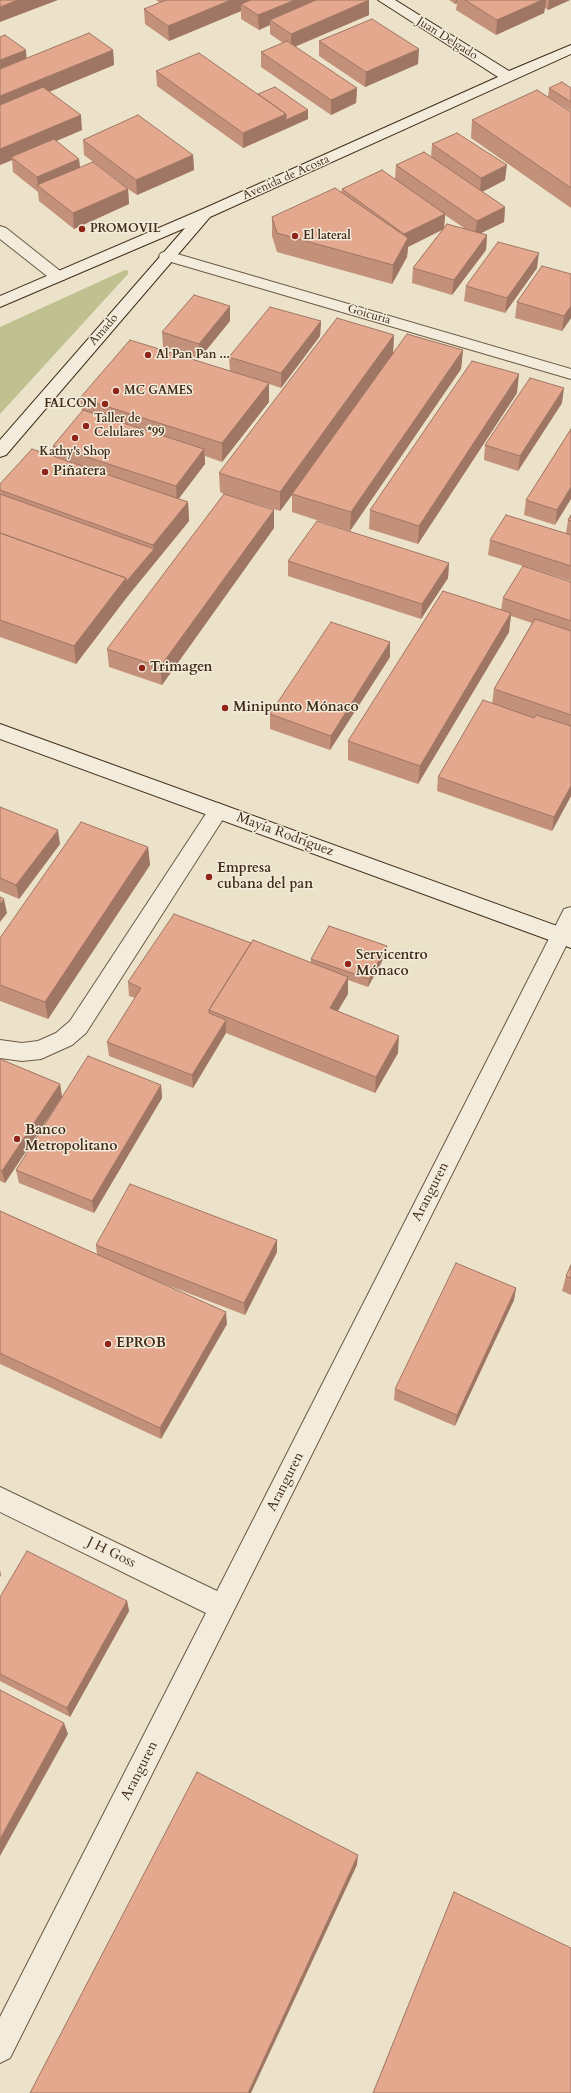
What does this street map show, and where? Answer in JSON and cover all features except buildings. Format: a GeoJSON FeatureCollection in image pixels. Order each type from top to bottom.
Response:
{"type":"FeatureCollection","features":[{"type":"Feature","properties":{"kind":"street","name":"Juan Delgado"},"geometry":{"type":"LineString","coordinates":[[385,0],[510,78]]}},
{"type":"Feature","properties":{"kind":"street","name":"Avenida de Acosta"},"geometry":{"type":"LineString","coordinates":[[0,302],[209,212],[510,78],[571,49]]}},
{"type":"Feature","properties":{"kind":"street","name":"Amado"},"geometry":{"type":"LineString","coordinates":[[0,451],[167,256],[209,212]]}},
{"type":"Feature","properties":{"kind":"street"},"geometry":{"type":"LineString","coordinates":[[0,231],[58,277]]}},
{"type":"Feature","properties":{"kind":"street","name":"Goicuria"},"geometry":{"type":"LineString","coordinates":[[167,256],[571,374]]}},
{"type":"Feature","properties":{"kind":"street","name":"Mayía Rodríguez"},"geometry":{"type":"LineString","coordinates":[[0,730],[218,810],[568,930]]}},
{"type":"Feature","properties":{"kind":"street"},"geometry":{"type":"LineString","coordinates":[[0,1049],[22,1052],[42,1050],[64,1039],[78,1026],[218,810]]}},
{"type":"Feature","properties":{"kind":"street","name":"Aranguren"},"geometry":{"type":"LineString","coordinates":[[0,2048],[222,1607],[568,930]]}},
{"type":"Feature","properties":{"kind":"street","name":"J H Goss"},"geometry":{"type":"LineString","coordinates":[[0,1499],[222,1607]]}},
{"type":"Feature","properties":{"kind":"green space"},"geometry":{"type":"Polygon","coordinates":[[[125,270],[128,271],[128,274],[0,414],[0,327],[125,270]]]}},
{"type":"Feature","properties":{"kind":"place","name":"PROMOVIL"},"geometry":{"type":"Point","coordinates":[82,229]}},
{"type":"Feature","properties":{"kind":"place","name":"El lateral"},"geometry":{"type":"Point","coordinates":[295,236]}},
{"type":"Feature","properties":{"kind":"place","name":"Al Pan Pan ..."},"geometry":{"type":"Point","coordinates":[148,355]}},
{"type":"Feature","properties":{"kind":"place","name":"MC GAMES"},"geometry":{"type":"Point","coordinates":[116,391]}},
{"type":"Feature","properties":{"kind":"place","name":"FALCON"},"geometry":{"type":"Point","coordinates":[105,404]}},
{"type":"Feature","properties":{"kind":"place","name":"Taller de Celulares *99"},"geometry":{"type":"Point","coordinates":[86,426]}},
{"type":"Feature","properties":{"kind":"place","name":"Kathy's Shop"},"geometry":{"type":"Point","coordinates":[75,438]}},
{"type":"Feature","properties":{"kind":"place","name":"Piñatera"},"geometry":{"type":"Point","coordinates":[45,472]}},
{"type":"Feature","properties":{"kind":"place","name":"Trimagen"},"geometry":{"type":"Point","coordinates":[142,668]}},
{"type":"Feature","properties":{"kind":"place","name":"Minipunto Mónaco"},"geometry":{"type":"Point","coordinates":[225,708]}},
{"type":"Feature","properties":{"kind":"place","name":"Empresa cubana del pan"},"geometry":{"type":"Point","coordinates":[209,877]}},
{"type":"Feature","properties":{"kind":"place","name":"Servicentro Mónaco"},"geometry":{"type":"Point","coordinates":[348,964]}},
{"type":"Feature","properties":{"kind":"place","name":"Banco Metropolitano"},"geometry":{"type":"Point","coordinates":[17,1139]}},
{"type":"Feature","properties":{"kind":"place","name":"EPROB"},"geometry":{"type":"Point","coordinates":[108,1344]}}]}
